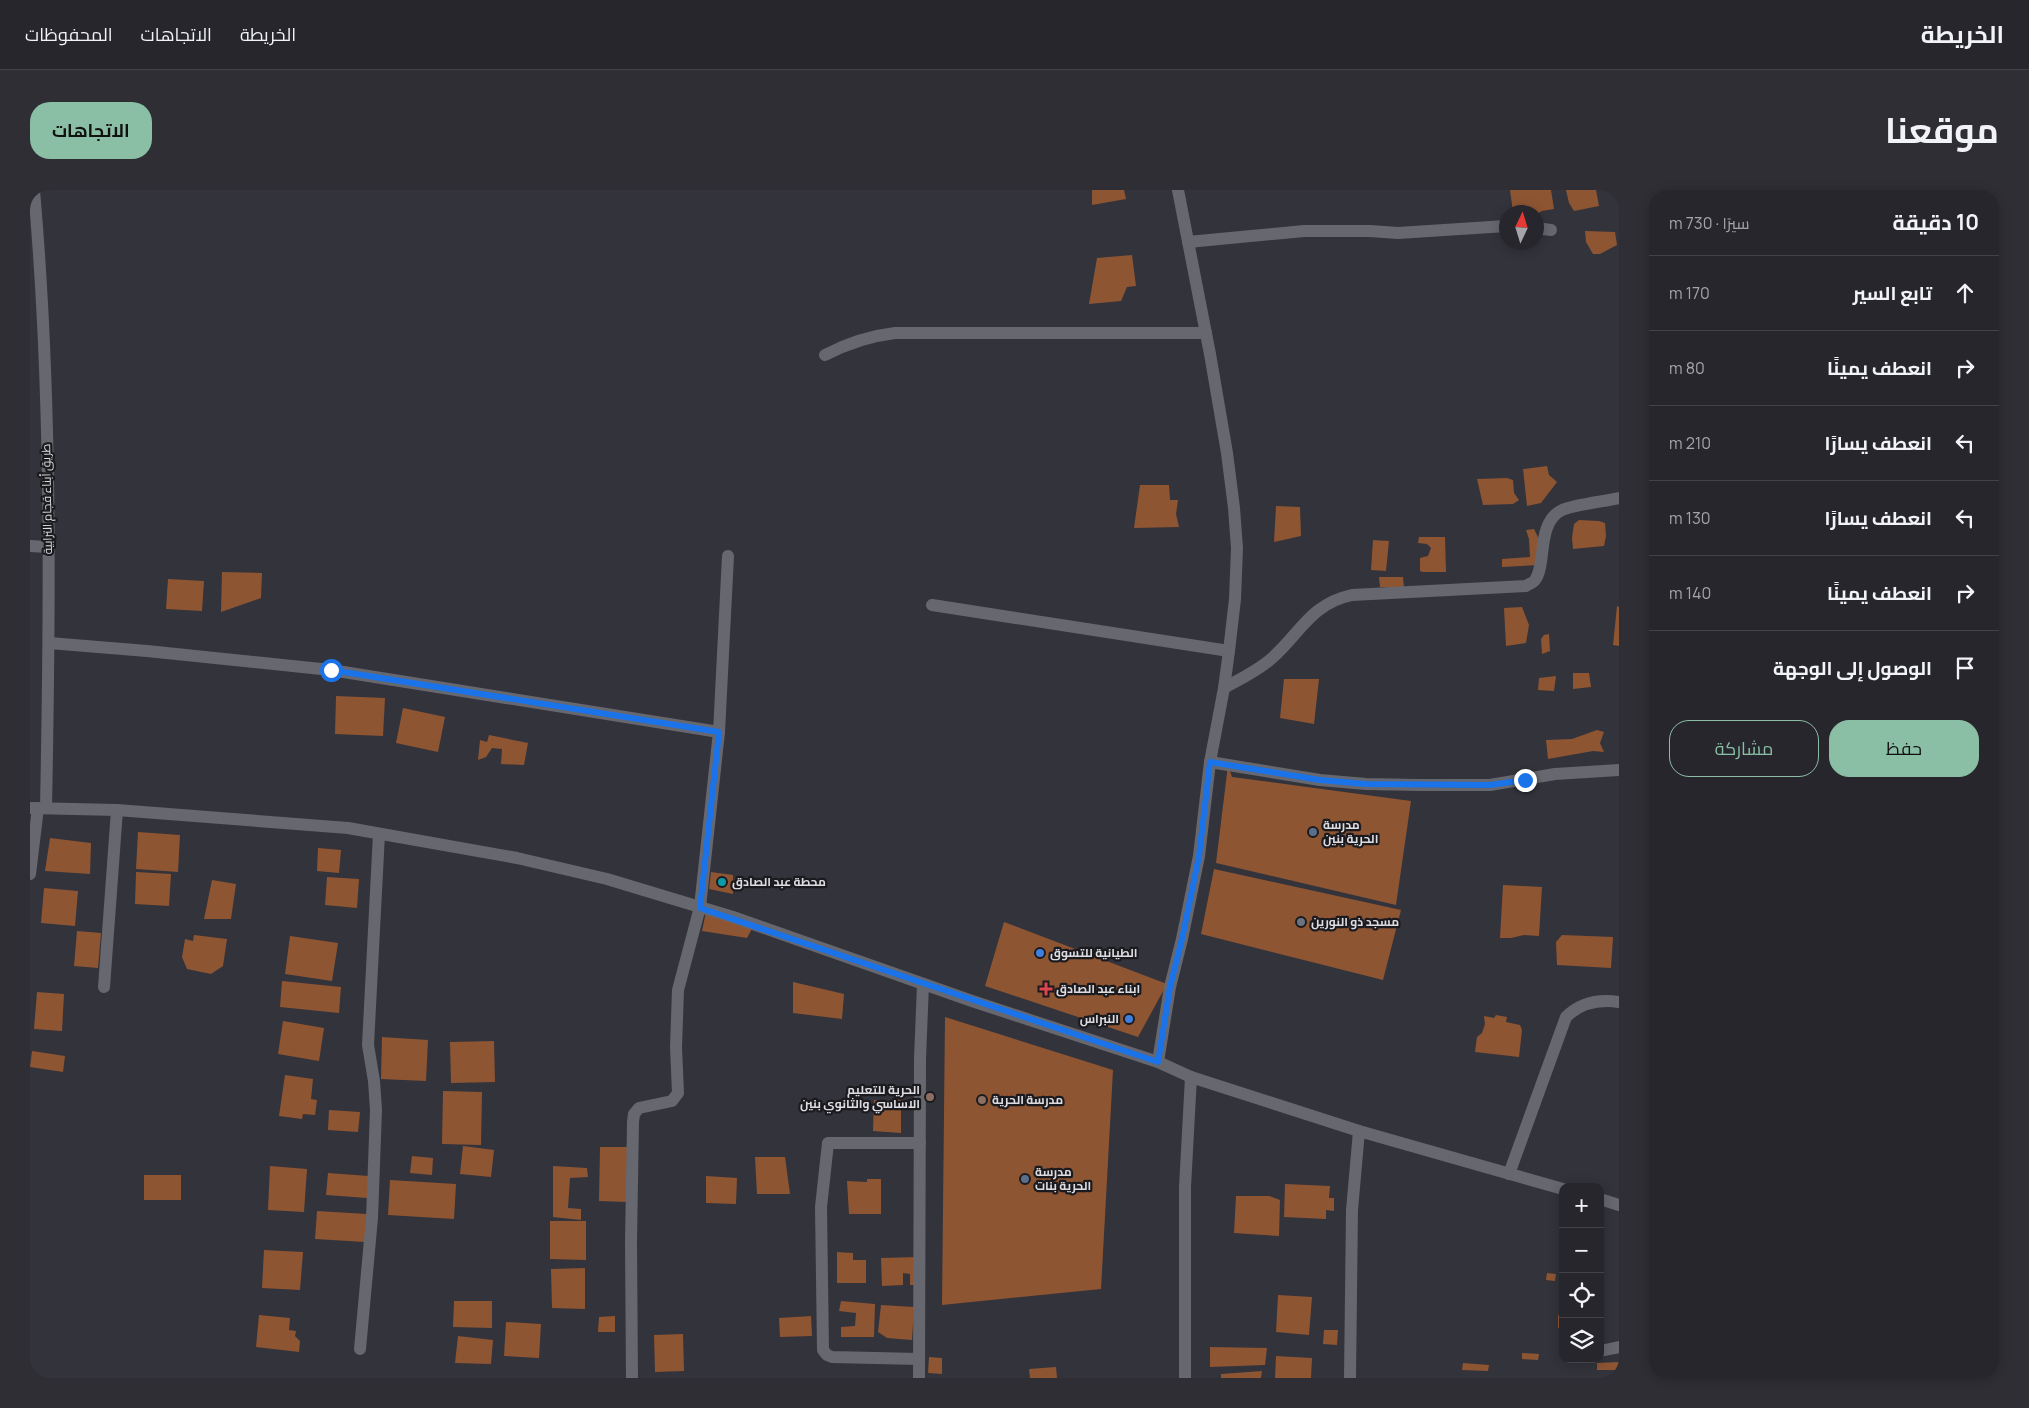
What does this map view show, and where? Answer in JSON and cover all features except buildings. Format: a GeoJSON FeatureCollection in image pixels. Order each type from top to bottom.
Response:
{"type":"FeatureCollection","features":[{"type":"Feature","properties":{"kind":"street","name":"طريق أبناء قجام الترابية"},"geometry":{"type":"LineString","coordinates":[[30,874],[38,808],[49,643],[42,287],[34,190]]}},
{"type":"Feature","properties":{"kind":"street"},"geometry":{"type":"LineString","coordinates":[[1158,1062],[1170,987],[1199,856],[1210,762],[1229,651],[1235,599],[1237,548],[1227,453],[1178,190]]}},
{"type":"Feature","properties":{"kind":"street"},"geometry":{"type":"LineString","coordinates":[[1188,242],[1304,231],[1398,233],[1499,226]]}},
{"type":"Feature","properties":{"kind":"street"},"geometry":{"type":"LineString","coordinates":[[1544,229],[1552,230]]}},
{"type":"Feature","properties":{"kind":"street"},"geometry":{"type":"LineString","coordinates":[[825,356],[854,341],[895,333],[1206,333]]}},
{"type":"Feature","properties":{"kind":"street"},"geometry":{"type":"LineString","coordinates":[[1224,688],[1270,660],[1315,613],[1336,599],[1352,595],[1526,586],[1535,582],[1539,572],[1542,541],[1554,517],[1562,510],[1619,498]]}},
{"type":"Feature","properties":{"kind":"street"},"geometry":{"type":"LineString","coordinates":[[30,546],[47,547]]}},
{"type":"Feature","properties":{"kind":"street"},"geometry":{"type":"LineString","coordinates":[[632,1378],[631,1242],[633,1122],[634,1114],[639,1108],[672,1101],[678,1093],[676,1047],[678,990],[700,908],[719,732],[728,556]]}},
{"type":"Feature","properties":{"kind":"street"},"geometry":{"type":"LineString","coordinates":[[932,605],[1229,651]]}},
{"type":"Feature","properties":{"kind":"street"},"geometry":{"type":"LineString","coordinates":[[49,643],[331,670],[719,732]]}},
{"type":"Feature","properties":{"kind":"street"},"geometry":{"type":"LineString","coordinates":[[1210,762],[1320,780],[1384,784],[1490,785],[1555,774],[1619,770]]}},
{"type":"Feature","properties":{"kind":"street"},"geometry":{"type":"LineString","coordinates":[[38,808],[117,810],[348,828],[517,858],[607,879],[700,908],[1158,1062],[1191,1077],[1359,1131],[1559,1187]]}},
{"type":"Feature","properties":{"kind":"street"},"geometry":{"type":"LineString","coordinates":[[104,987],[117,810]]}},
{"type":"Feature","properties":{"kind":"street"},"geometry":{"type":"LineString","coordinates":[[360,1350],[372,1218],[376,1110],[368,1044],[380,834]]}},
{"type":"Feature","properties":{"kind":"street"},"geometry":{"type":"LineString","coordinates":[[919,1378],[923,984]]}},
{"type":"Feature","properties":{"kind":"street"},"geometry":{"type":"LineString","coordinates":[[1510,1174],[1566,1017],[1574,1009],[1585,1004],[1606,1000],[1619,1002]]}},
{"type":"Feature","properties":{"kind":"street"},"geometry":{"type":"LineString","coordinates":[[1185,1378],[1185,1187],[1191,1077]]}},
{"type":"Feature","properties":{"kind":"street"},"geometry":{"type":"LineString","coordinates":[[1350,1378],[1352,1210],[1359,1131]]}},
{"type":"Feature","properties":{"kind":"street"},"geometry":{"type":"LineString","coordinates":[[919,1359],[832,1357],[823,1350],[821,1207],[828,1143],[920,1143]]}},
{"type":"Feature","properties":{"kind":"street"},"geometry":{"type":"LineString","coordinates":[[1604,1200],[1619,1205]]}},
{"type":"Feature","properties":{"kind":"street"},"geometry":{"type":"LineString","coordinates":[[1604,1349],[1619,1347]]}},
{"type":"Feature","properties":{"kind":"place","name":"مدرسة الحرية بنين"},"geometry":{"type":"Point","coordinates":[1313,832]}},
{"type":"Feature","properties":{"kind":"place","name":"محطة عبد الصادق"},"geometry":{"type":"Point","coordinates":[722,882]}},
{"type":"Feature","properties":{"kind":"place","name":"مسجد ذو النورين"},"geometry":{"type":"Point","coordinates":[1301,922]}},
{"type":"Feature","properties":{"kind":"place","name":"الطيانية للتسوق"},"geometry":{"type":"Point","coordinates":[1040,953]}},
{"type":"Feature","properties":{"kind":"place","name":"ابناء عبد الصادق"},"geometry":{"type":"Point","coordinates":[1046,989]}},
{"type":"Feature","properties":{"kind":"place","name":"النبراس"},"geometry":{"type":"Point","coordinates":[1129,1019]}},
{"type":"Feature","properties":{"kind":"place","name":"الحرية للتعليم الاساسي والثانوي بنين"},"geometry":{"type":"Point","coordinates":[930,1097]}},
{"type":"Feature","properties":{"kind":"place","name":"مدرسة الحرية"},"geometry":{"type":"Point","coordinates":[982,1100]}},
{"type":"Feature","properties":{"kind":"place","name":"مدرسة الحرية بنات"},"geometry":{"type":"Point","coordinates":[1025,1179]}},
{"type":"Feature","properties":{"kind":"route"},"geometry":{"type":"LineString","coordinates":[[331,670],[719,732],[700,908],[733,917],[972,1001],[1158,1062],[1170,987],[1199,856],[1210,762],[1320,780],[1366,784],[1490,785],[1525,780]]}}]}
